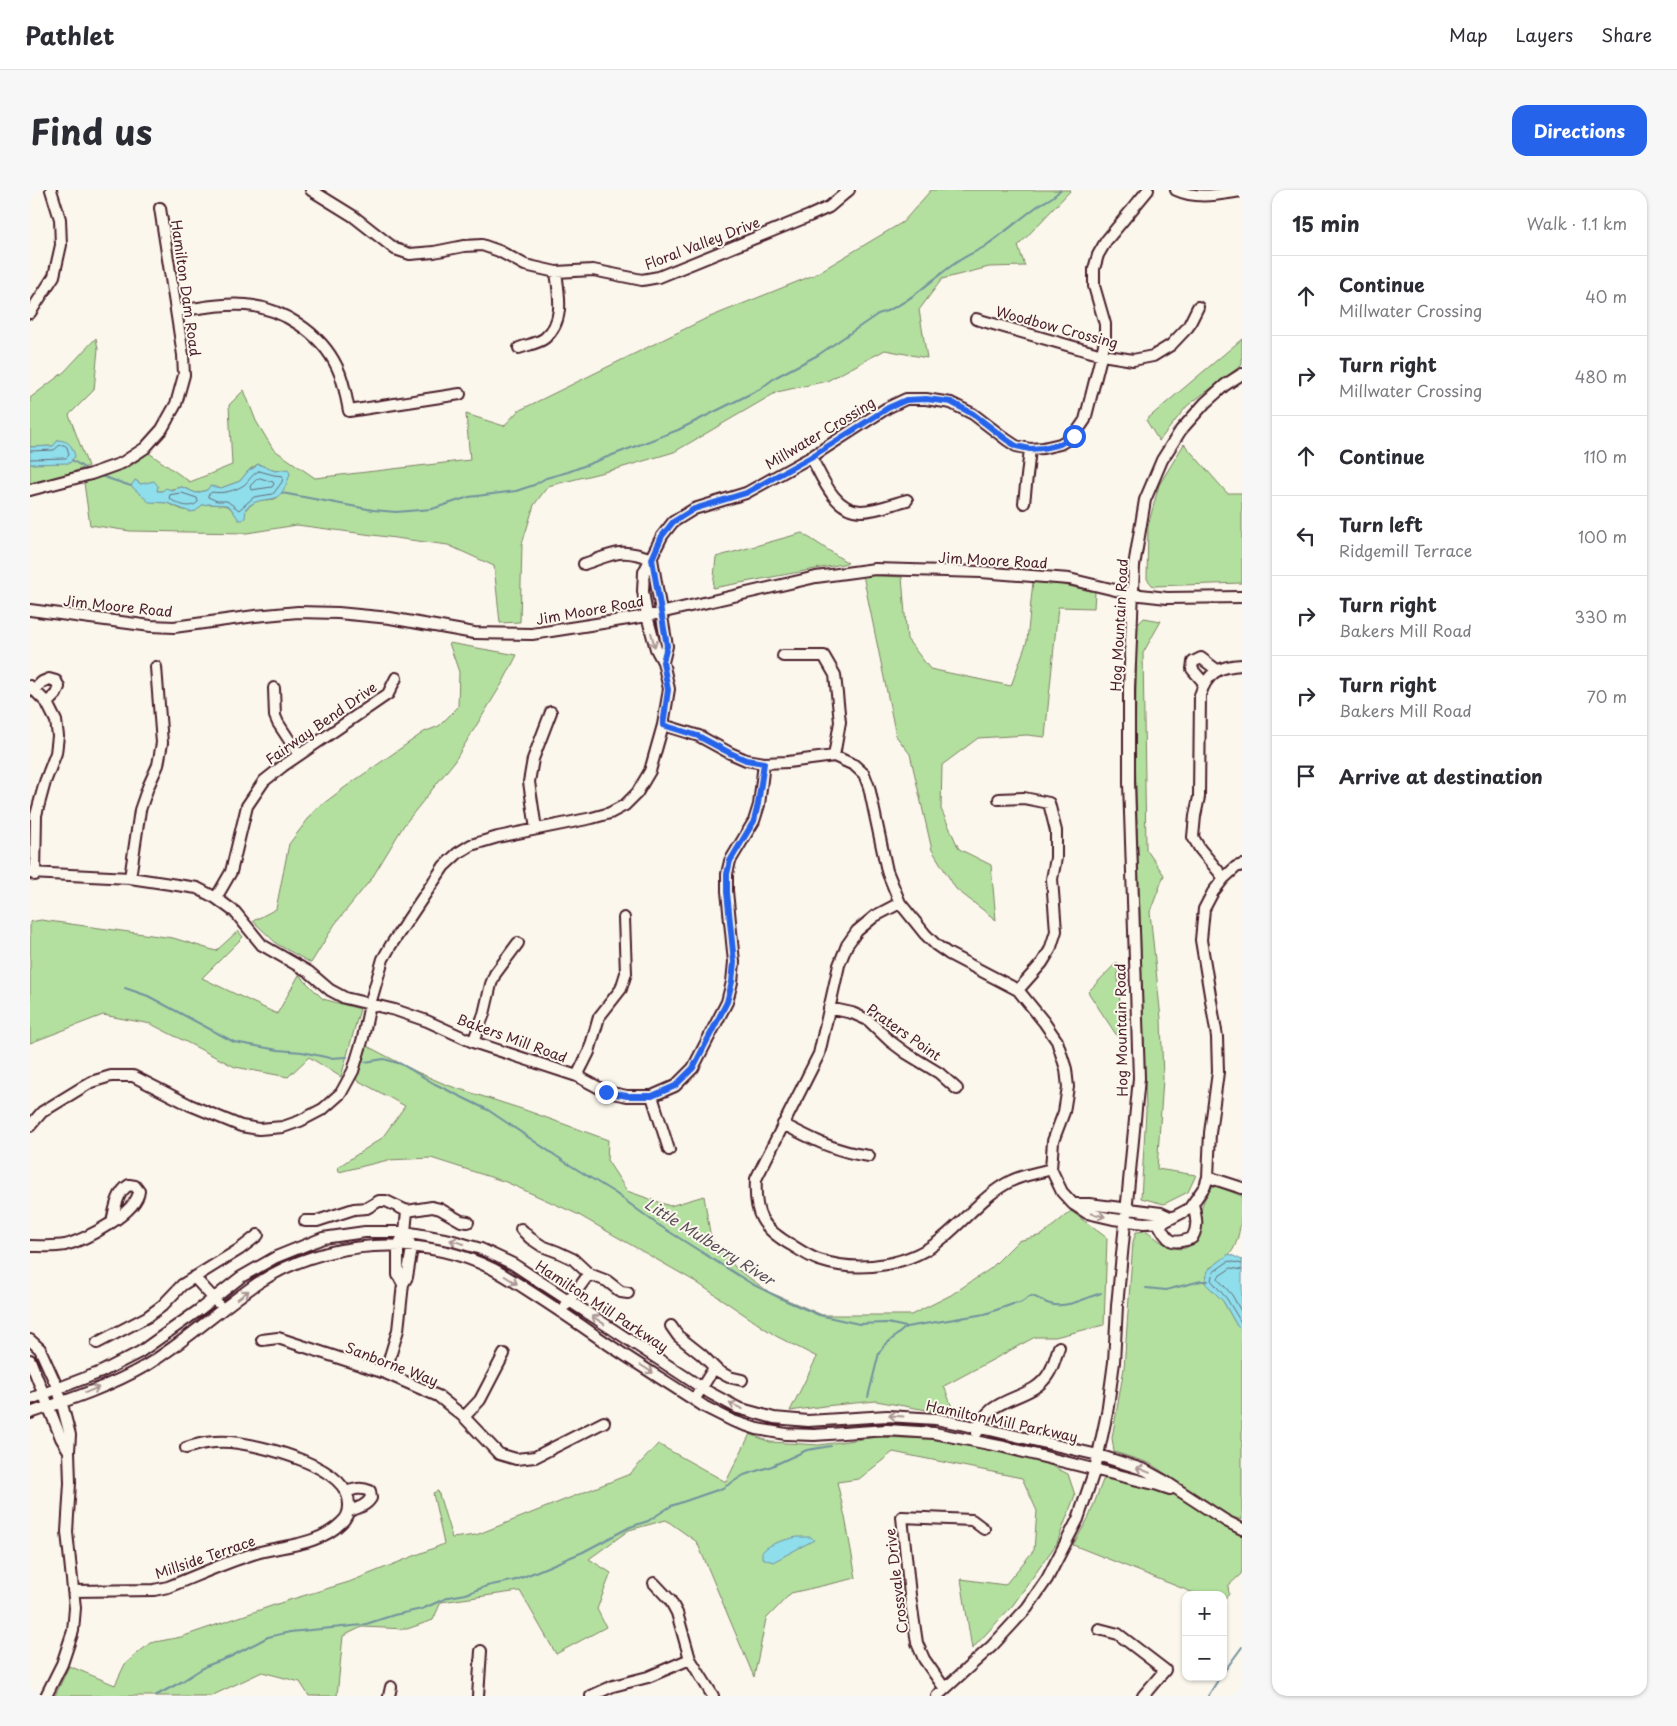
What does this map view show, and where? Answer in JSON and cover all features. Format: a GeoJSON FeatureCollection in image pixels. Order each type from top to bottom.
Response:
{"type":"FeatureCollection","features":[{"type":"Feature","properties":{"kind":"street"},"geometry":{"type":"LineString","coordinates":[[30,312],[54,276],[61,246],[60,219],[51,190]]}},
{"type":"Feature","properties":{"kind":"street","name":"Floral Valley Drive"},"geometry":{"type":"LineString","coordinates":[[311,190],[353,216],[395,249],[410,254],[482,245],[499,251],[525,266],[556,272],[594,270],[642,280],[659,277],[829,207],[849,190]]}},
{"type":"Feature","properties":{"kind":"street","name":"Millwater Crossing"},"geometry":{"type":"LineString","coordinates":[[663,662],[656,649],[647,616],[643,591],[644,572],[662,536],[673,522],[694,509],[746,493],[811,457],[888,408],[906,400],[926,399],[951,402],[973,414],[1016,446],[1030,449],[1060,444],[1074,436],[1085,420],[1106,341],[1106,324],[1094,286],[1094,269],[1098,254],[1106,241],[1148,190]]}},
{"type":"Feature","properties":{"kind":"street"},"geometry":{"type":"LineString","coordinates":[[1176,190],[1189,195],[1200,196],[1242,191]]}},
{"type":"Feature","properties":{"kind":"street","name":"Hamilton Dam Road"},"geometry":{"type":"LineString","coordinates":[[30,490],[91,474],[122,463],[144,448],[162,430],[176,404],[184,375],[183,355],[160,208]]}},
{"type":"Feature","properties":{"kind":"street"},"geometry":{"type":"LineString","coordinates":[[520,348],[544,339],[556,325],[560,306],[556,272]]}},
{"type":"Feature","properties":{"kind":"street"},"geometry":{"type":"LineString","coordinates":[[177,311],[244,304],[263,307],[287,317],[310,333],[337,366],[344,386],[349,411],[460,394]]}},
{"type":"Feature","properties":{"kind":"street","name":"Woodbow Crossing"},"geometry":{"type":"LineString","coordinates":[[976,319],[1102,354],[1133,360],[1153,356],[1170,345],[1188,327],[1198,307]]}},
{"type":"Feature","properties":{"kind":"street","name":"Hog Mountain Road"},"geometry":{"type":"LineString","coordinates":[[937,1696],[992,1646],[1027,1608],[1047,1579],[1078,1519],[1095,1470],[1107,1413],[1114,1362],[1117,1306],[1139,1078],[1129,783],[1129,688],[1134,566],[1145,500],[1162,460],[1181,430],[1205,403],[1225,385],[1242,374]]}},
{"type":"Feature","properties":{"kind":"street"},"geometry":{"type":"LineString","coordinates":[[1024,503],[1030,449]]}},
{"type":"Feature","properties":{"kind":"street"},"geometry":{"type":"LineString","coordinates":[[811,457],[831,492],[841,504],[850,509],[860,511],[872,510],[907,500]]}},
{"type":"Feature","properties":{"kind":"street"},"geometry":{"type":"LineString","coordinates":[[30,1126],[42,1112],[91,1082],[111,1076],[133,1076],[241,1126],[259,1129],[283,1127],[300,1121],[323,1109],[341,1092],[353,1071],[384,959],[391,945],[444,866],[458,853],[471,845],[498,837],[610,813],[625,805],[637,793],[650,772],[663,725],[668,690],[663,662],[667,646],[652,559],[634,552],[621,551],[584,564]]}},
{"type":"Feature","properties":{"kind":"street","name":"Jim Moore Road"},"geometry":{"type":"LineString","coordinates":[[30,610],[151,626],[174,627],[298,612],[338,613],[390,618],[474,633],[532,634],[647,616],[816,577],[875,569],[981,572],[1068,579],[1132,594],[1168,598],[1242,597]]}},
{"type":"Feature","properties":{"kind":"street"},"geometry":{"type":"LineString","coordinates":[[783,656],[824,656],[835,675],[840,722],[834,756]]}},
{"type":"Feature","properties":{"kind":"street"},"geometry":{"type":"LineString","coordinates":[[1204,683],[1192,669],[1193,662],[1201,658],[1217,670]]}},
{"type":"Feature","properties":{"kind":"street"},"geometry":{"type":"LineString","coordinates":[[1224,878],[1200,849],[1193,837],[1194,816],[1199,797],[1200,695],[1204,683],[1217,670],[1242,665]]}},
{"type":"Feature","properties":{"kind":"street"},"geometry":{"type":"LineString","coordinates":[[130,878],[140,810],[158,765],[162,743],[156,668]]}},
{"type":"Feature","properties":{"kind":"street","name":"Fairway Bend Drive"},"geometry":{"type":"LineString","coordinates":[[216,898],[231,872],[247,806],[264,781],[388,694],[396,678]]}},
{"type":"Feature","properties":{"kind":"street"},"geometry":{"type":"LineString","coordinates":[[32,874],[36,815],[45,782],[56,753],[58,736],[56,721],[47,703],[32,688],[49,679],[56,681],[59,686],[56,694],[47,703]]}},
{"type":"Feature","properties":{"kind":"street"},"geometry":{"type":"LineString","coordinates":[[274,688],[275,716],[299,755]]}},
{"type":"Feature","properties":{"kind":"street"},"geometry":{"type":"LineString","coordinates":[[536,829],[529,782],[533,759],[551,712]]}},
{"type":"Feature","properties":{"kind":"street"},"geometry":{"type":"LineString","coordinates":[[663,725],[698,736],[746,760],[764,763],[788,762],[834,756],[854,765],[864,774],[869,788],[887,871],[900,903],[924,934],[936,945],[949,954],[1018,990],[1057,1041],[1066,1069],[1068,1087],[1064,1112],[1053,1141],[1051,1169],[1062,1192],[1073,1204],[1087,1212],[1125,1221],[1158,1223],[1189,1209],[1206,1186],[1218,1064],[1217,1037],[1201,940],[1204,909],[1213,892],[1224,878],[1236,867],[1242,865]]}},
{"type":"Feature","properties":{"kind":"street","name":"Bakers Mill Road"},"geometry":{"type":"LineString","coordinates":[[32,874],[130,878],[197,888],[216,898],[235,912],[262,945],[309,972],[330,990],[344,998],[395,1010],[427,1021],[473,1042],[577,1076],[606,1092],[627,1096],[652,1096],[675,1086],[693,1068],[727,1002],[734,962],[727,874],[730,861],[754,821],[764,763]]}},
{"type":"Feature","properties":{"kind":"street"},"geometry":{"type":"LineString","coordinates":[[999,799],[1024,798],[1049,803],[1056,831],[1056,858],[1052,879],[1056,931],[1050,950],[1042,963],[1018,990]]}},
{"type":"Feature","properties":{"kind":"street"},"geometry":{"type":"LineString","coordinates":[[900,903],[875,916],[857,931],[847,945],[839,965],[819,1054],[756,1178],[755,1198],[762,1221],[783,1240],[818,1260],[841,1266],[867,1266],[897,1262],[923,1252],[937,1242],[992,1192],[1012,1180],[1051,1169]]}},
{"type":"Feature","properties":{"kind":"street"},"geometry":{"type":"LineString","coordinates":[[577,1076],[589,1052],[599,1017],[621,989],[626,973],[624,918]]}},
{"type":"Feature","properties":{"kind":"street"},"geometry":{"type":"LineString","coordinates":[[473,1042],[484,1014],[495,974],[518,944]]}},
{"type":"Feature","properties":{"kind":"street","name":"Praters Point"},"geometry":{"type":"LineString","coordinates":[[829,1008],[852,1013],[868,1020],[890,1041],[939,1073],[957,1089]]}},
{"type":"Feature","properties":{"kind":"street"},"geometry":{"type":"LineString","coordinates":[[652,1096],[669,1150]]}},
{"type":"Feature","properties":{"kind":"street"},"geometry":{"type":"LineString","coordinates":[[783,1124],[827,1147],[852,1154],[869,1156]]}},
{"type":"Feature","properties":{"kind":"street"},"geometry":{"type":"LineString","coordinates":[[1208,1177],[1242,1188]]}},
{"type":"Feature","properties":{"kind":"street"},"geometry":{"type":"LineString","coordinates":[[305,1221],[317,1221],[354,1209],[367,1208],[379,1201],[386,1201],[407,1211],[432,1207],[440,1209],[461,1221],[468,1222]]}},
{"type":"Feature","properties":{"kind":"street"},"geometry":{"type":"LineString","coordinates":[[1073,1204],[1127,1208],[1161,1213],[1172,1218]]}},
{"type":"Feature","properties":{"kind":"street"},"geometry":{"type":"LineString","coordinates":[[1158,1223],[1166,1239],[1170,1241],[1178,1243],[1192,1238],[1196,1230],[1193,1204]]}},
{"type":"Feature","properties":{"kind":"street"},"geometry":{"type":"LineString","coordinates":[[403,1284],[398,1275],[398,1246],[405,1232],[407,1211]]}},
{"type":"Feature","properties":{"kind":"street"},"geometry":{"type":"LineString","coordinates":[[30,1246],[63,1245],[79,1241],[95,1234],[112,1222]]}},
{"type":"Feature","properties":{"kind":"street"},"geometry":{"type":"LineString","coordinates":[[521,1229],[542,1246],[573,1259],[589,1274],[607,1281],[621,1292],[628,1293]]}},
{"type":"Feature","properties":{"kind":"street","name":"Hamilton Mill Parkway"},"geometry":{"type":"LineString","coordinates":[[30,1399],[101,1372],[140,1352],[241,1277],[276,1256],[323,1238],[364,1232],[405,1232],[450,1240],[480,1249],[512,1264],[702,1388],[738,1408],[774,1418],[808,1421],[887,1416],[936,1419],[1098,1455],[1145,1470],[1242,1529]]}},
{"type":"Feature","properties":{"kind":"street"},"geometry":{"type":"LineString","coordinates":[[385,1373],[398,1330],[403,1284],[407,1277],[412,1248],[405,1232]]}},
{"type":"Feature","properties":{"kind":"street"},"geometry":{"type":"LineString","coordinates":[[96,1343],[147,1317],[162,1306],[182,1285],[240,1249],[258,1235]]}},
{"type":"Feature","properties":{"kind":"street","name":"Hamilton Mill Parkway"},"geometry":{"type":"LineString","coordinates":[[30,1414],[123,1378],[146,1365],[178,1344],[258,1284],[279,1271],[335,1250],[398,1246],[453,1254],[493,1269],[705,1407],[733,1421],[757,1429],[786,1434],[814,1435],[887,1430],[934,1433],[1158,1485],[1183,1494]]}},
{"type":"Feature","properties":{"kind":"street"},"geometry":{"type":"LineString","coordinates":[[562,1313],[589,1274]]}},
{"type":"Feature","properties":{"kind":"street"},"geometry":{"type":"LineString","coordinates":[[194,1277],[223,1310]]}},
{"type":"Feature","properties":{"kind":"street"},"geometry":{"type":"LineString","coordinates":[[671,1326],[678,1336],[702,1355],[714,1368],[729,1377],[742,1380]]}},
{"type":"Feature","properties":{"kind":"street","name":"Sanborne Way"},"geometry":{"type":"LineString","coordinates":[[262,1340],[278,1338],[385,1373],[438,1396],[464,1418],[499,1454],[516,1459],[535,1457],[604,1422]]}},
{"type":"Feature","properties":{"kind":"street"},"geometry":{"type":"LineString","coordinates":[[30,1340],[40,1349],[58,1389],[70,1435],[70,1484],[67,1532],[75,1608],[73,1631],[62,1664],[46,1696]]}},
{"type":"Feature","properties":{"kind":"street"},"geometry":{"type":"LineString","coordinates":[[974,1441],[983,1416],[996,1405],[1035,1387],[1049,1373],[1058,1347]]}},
{"type":"Feature","properties":{"kind":"street"},"geometry":{"type":"LineString","coordinates":[[464,1418],[480,1400],[504,1354]]}},
{"type":"Feature","properties":{"kind":"street"},"geometry":{"type":"LineString","coordinates":[[30,1360],[61,1438],[69,1451]]}},
{"type":"Feature","properties":{"kind":"street"},"geometry":{"type":"LineString","coordinates":[[694,1400],[714,1368]]}},
{"type":"Feature","properties":{"kind":"street"},"geometry":{"type":"LineString","coordinates":[[186,1448],[206,1441],[231,1442],[266,1448],[297,1458],[327,1473],[343,1486],[346,1492],[350,1499],[349,1511],[364,1506],[371,1498],[370,1491],[365,1488],[346,1492]]}},
{"type":"Feature","properties":{"kind":"street","name":"Millside Terrace"},"geometry":{"type":"LineString","coordinates":[[73,1592],[154,1590],[168,1587],[253,1554],[303,1543],[325,1534],[343,1522],[349,1511]]}},
{"type":"Feature","properties":{"kind":"street","name":"Crossvale Drive"},"geometry":{"type":"LineString","coordinates":[[945,1689],[924,1659],[918,1643],[910,1595],[902,1517],[972,1520],[984,1529]]}},
{"type":"Feature","properties":{"kind":"street"},"geometry":{"type":"LineString","coordinates":[[654,1584],[670,1600],[677,1613],[690,1659],[713,1696]]}},
{"type":"Feature","properties":{"kind":"street"},"geometry":{"type":"LineString","coordinates":[[1099,1629],[1118,1634],[1165,1670],[1143,1696]]}},
{"type":"Feature","properties":{"kind":"street"},"geometry":{"type":"LineString","coordinates":[[478,1696],[481,1652]]}},
{"type":"Feature","properties":{"kind":"street"},"geometry":{"type":"LineString","coordinates":[[591,1696],[613,1686],[648,1677],[690,1659]]}},
{"type":"Feature","properties":{"kind":"green space"},"geometry":{"type":"Polygon","coordinates":[[[931,190],[1071,190],[1018,246],[1025,266],[989,267],[942,279],[919,310],[927,358],[885,350],[827,381],[777,392],[674,452],[548,486],[534,505],[522,544],[520,622],[500,623],[494,566],[448,545],[297,525],[247,533],[130,531],[90,525],[84,483],[132,465],[149,453],[190,482],[232,465],[229,405],[244,390],[256,421],[273,449],[315,478],[470,460],[466,414],[504,426],[518,411],[705,319],[814,275],[903,222],[931,190]],[[258,464],[249,470],[240,481],[221,488],[196,493],[182,487],[157,491],[135,480],[135,489],[149,501],[167,503],[183,510],[196,511],[204,504],[228,506],[239,519],[246,509],[256,501],[275,499],[284,469],[275,471],[258,464]]]}},
{"type":"Feature","properties":{"kind":"green space"},"geometry":{"type":"Polygon","coordinates":[[[96,338],[98,349],[94,390],[69,415],[88,466],[68,474],[30,483],[30,464],[47,463],[53,446],[30,447],[30,398],[64,372],[96,338]]]}},
{"type":"Feature","properties":{"kind":"green space"},"geometry":{"type":"Polygon","coordinates":[[[1242,339],[1242,365],[1187,406],[1159,441],[1146,420],[1242,339]]]}},
{"type":"Feature","properties":{"kind":"green space"},"geometry":{"type":"Polygon","coordinates":[[[1184,444],[1227,493],[1242,493],[1242,583],[1153,586],[1147,579],[1148,526],[1159,485],[1184,444]]]}},
{"type":"Feature","properties":{"kind":"green space"},"geometry":{"type":"Polygon","coordinates":[[[802,533],[848,563],[713,588],[716,557],[802,533]]]}},
{"type":"Feature","properties":{"kind":"green space"},"geometry":{"type":"Polygon","coordinates":[[[863,575],[902,577],[907,639],[930,669],[1011,686],[1027,641],[1033,581],[1095,592],[1094,608],[1058,607],[1045,737],[1027,735],[978,738],[942,765],[941,809],[959,849],[991,865],[996,920],[956,889],[932,850],[910,754],[896,736],[863,575]]]}},
{"type":"Feature","properties":{"kind":"green space"},"geometry":{"type":"Polygon","coordinates":[[[1144,618],[1161,621],[1143,653],[1146,849],[1164,875],[1150,912],[1161,1019],[1163,1079],[1157,1169],[1196,1175],[1188,1192],[1164,1204],[1141,1198],[1146,1111],[1135,754],[1137,625],[1144,618]]]}},
{"type":"Feature","properties":{"kind":"green space"},"geometry":{"type":"Polygon","coordinates":[[[449,643],[517,655],[503,682],[454,762],[404,825],[372,878],[335,924],[311,963],[277,944],[253,921],[276,909],[289,844],[315,810],[424,732],[439,726],[458,707],[459,672],[449,643]]]}},
{"type":"Feature","properties":{"kind":"green space"},"geometry":{"type":"Polygon","coordinates":[[[41,920],[173,938],[216,951],[238,931],[243,937],[202,978],[277,1014],[299,975],[323,999],[360,1009],[341,1077],[309,1057],[288,1077],[235,1067],[151,1024],[103,1015],[30,1043],[30,922],[41,920]]]}},
{"type":"Feature","properties":{"kind":"green space"},"geometry":{"type":"Polygon","coordinates":[[[1117,962],[1123,1045],[1088,992],[1117,962]]]}},
{"type":"Feature","properties":{"kind":"green space"},"geometry":{"type":"Polygon","coordinates":[[[365,1045],[447,1085],[525,1110],[608,1140],[607,1160],[627,1191],[670,1206],[704,1196],[711,1239],[737,1269],[769,1292],[822,1315],[911,1315],[951,1295],[990,1269],[1018,1241],[1042,1235],[1071,1211],[1107,1238],[1104,1325],[1055,1337],[1035,1337],[944,1386],[955,1415],[876,1401],[790,1411],[817,1357],[776,1336],[696,1282],[577,1214],[506,1182],[431,1158],[388,1160],[339,1172],[338,1167],[382,1138],[405,1106],[355,1079],[365,1045]]]}},
{"type":"Feature","properties":{"kind":"green space"},"geometry":{"type":"Polygon","coordinates":[[[1214,1185],[1242,1196],[1240,1228],[1236,1244],[1228,1256],[1208,1269],[1205,1283],[1223,1301],[1237,1326],[1242,1331],[1242,1520],[1232,1517],[1149,1463],[1114,1452],[1112,1438],[1124,1368],[1133,1242],[1136,1232],[1147,1231],[1167,1246],[1173,1248],[1185,1248],[1191,1245],[1201,1232],[1203,1202],[1214,1185]]]}},
{"type":"Feature","properties":{"kind":"green space"},"geometry":{"type":"Polygon","coordinates":[[[750,1434],[770,1442],[819,1445],[876,1437],[933,1439],[1040,1460],[1068,1474],[1075,1495],[1057,1543],[1013,1605],[972,1649],[961,1579],[1005,1585],[1034,1550],[1037,1511],[1022,1478],[893,1452],[859,1479],[837,1482],[856,1578],[791,1593],[766,1619],[754,1677],[697,1542],[666,1520],[629,1530],[589,1559],[611,1573],[597,1609],[606,1627],[556,1654],[520,1591],[441,1602],[433,1620],[407,1629],[362,1627],[343,1636],[337,1696],[309,1696],[300,1682],[262,1672],[211,1696],[55,1696],[69,1666],[115,1685],[125,1664],[150,1643],[181,1637],[286,1601],[349,1582],[444,1544],[433,1493],[438,1491],[452,1538],[476,1535],[630,1474],[658,1444],[726,1482],[750,1434]]]}},
{"type":"Feature","properties":{"kind":"green space"},"geometry":{"type":"Polygon","coordinates":[[[1111,1476],[1164,1488],[1227,1528],[1242,1532],[1242,1570],[1241,1574],[1228,1586],[1229,1594],[1227,1596],[1227,1591],[1189,1591],[1073,1545],[1089,1517],[1103,1480],[1111,1476]]]}},
{"type":"Feature","properties":{"kind":"water"},"geometry":{"type":"Polygon","coordinates":[[[58,440],[68,443],[71,447],[75,456],[70,463],[30,464],[30,447],[53,446],[58,440]]]}},
{"type":"Feature","properties":{"kind":"water"},"geometry":{"type":"Polygon","coordinates":[[[258,464],[275,471],[288,469],[290,474],[286,486],[277,497],[254,503],[246,508],[245,518],[242,520],[239,520],[230,507],[226,505],[202,505],[196,511],[190,512],[167,503],[149,502],[131,486],[135,480],[141,484],[154,481],[158,486],[157,491],[162,491],[166,488],[171,490],[182,487],[196,493],[207,490],[210,486],[221,488],[240,481],[249,470],[258,464]]]}},
{"type":"Feature","properties":{"kind":"water"},"geometry":{"type":"Polygon","coordinates":[[[1229,1254],[1242,1260],[1242,1331],[1237,1326],[1223,1301],[1205,1283],[1208,1270],[1229,1254]]]}},
{"type":"Feature","properties":{"kind":"water"},"geometry":{"type":"Polygon","coordinates":[[[797,1537],[811,1537],[814,1540],[773,1562],[762,1558],[762,1552],[770,1546],[797,1537]]]}},
{"type":"Feature","properties":{"kind":"waterway"},"geometry":{"type":"LineString","coordinates":[[282,493],[373,510],[396,512],[432,509],[469,497],[516,491],[534,485],[546,478],[568,472],[678,430],[760,389],[776,377],[818,355],[878,314],[910,298],[947,269],[984,247],[1060,190]]}},
{"type":"Feature","properties":{"kind":"waterway"},"geometry":{"type":"LineString","coordinates":[[72,460],[89,471]]}},
{"type":"Feature","properties":{"kind":"waterway"},"geometry":{"type":"LineString","coordinates":[[98,475],[131,486]]}},
{"type":"Feature","properties":{"kind":"waterway","name":"Little Mulberry River"},"geometry":{"type":"LineString","coordinates":[[125,988],[148,996],[234,1042],[330,1058],[347,1057]]}},
{"type":"Feature","properties":{"kind":"waterway","name":"Little Mulberry River"},"geometry":{"type":"LineString","coordinates":[[365,1062],[384,1059],[401,1064],[435,1084],[488,1110],[615,1193],[657,1224],[752,1284],[819,1315],[859,1324],[887,1323],[906,1327],[985,1314],[1020,1303],[1031,1296],[1050,1304],[1063,1305],[1101,1293]]}},
{"type":"Feature","properties":{"kind":"waterway","name":"Little Mulberry River"},"geometry":{"type":"LineString","coordinates":[[1146,1288],[1166,1290],[1208,1281]]}},
{"type":"Feature","properties":{"kind":"waterway"},"geometry":{"type":"LineString","coordinates":[[868,1397],[879,1353],[884,1346],[906,1327]]}},
{"type":"Feature","properties":{"kind":"waterway"},"geometry":{"type":"LineString","coordinates":[[155,1696],[206,1666],[230,1657],[268,1637],[290,1632],[363,1625],[394,1615],[422,1609],[449,1597],[516,1580],[583,1552],[630,1527],[648,1521],[671,1506],[723,1488],[744,1475],[772,1466],[807,1450],[831,1446]]}},
{"type":"Feature","properties":{"kind":"waterway"},"geometry":{"type":"LineString","coordinates":[[1227,1668],[1242,1647]]}},
{"type":"Feature","properties":{"kind":"waterway"},"geometry":{"type":"LineString","coordinates":[[1208,1696],[1217,1681]]}},
{"type":"Feature","properties":{"kind":"route"},"geometry":{"type":"LineString","coordinates":[[606,1092],[627,1096],[652,1096],[675,1086],[693,1068],[727,1002],[734,962],[727,874],[730,861],[754,821],[764,763],[746,760],[698,736],[663,725],[668,690],[663,662],[667,646],[652,559],[662,536],[673,522],[694,509],[746,493],[811,457],[888,408],[906,400],[926,399],[951,402],[973,414],[1016,446],[1030,449],[1060,444],[1074,436]]}}]}
